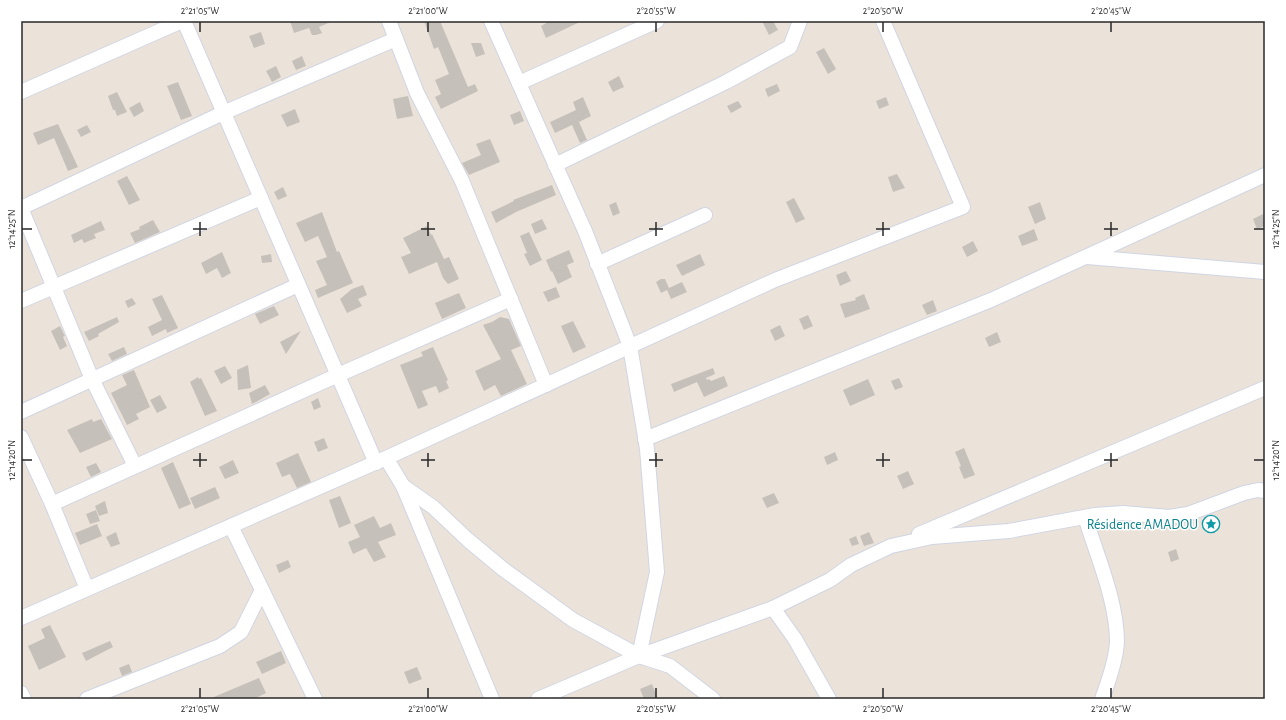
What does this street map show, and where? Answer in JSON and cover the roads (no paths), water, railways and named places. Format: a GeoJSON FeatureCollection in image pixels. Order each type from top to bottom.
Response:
{"type":"FeatureCollection","features":[{"type":"Feature","properties":{"kind":"street"},"geometry":{"type":"LineString","coordinates":[[21,92],[183,21],[338,375],[381,460],[403,486],[433,507],[468,540],[504,569],[561,611],[574,620],[639,656],[670,666],[713,699]]}},
{"type":"Feature","properties":{"kind":"street"},"geometry":{"type":"LineString","coordinates":[[389,21],[417,93],[462,181],[546,385]]}},
{"type":"Feature","properties":{"kind":"street"},"geometry":{"type":"LineString","coordinates":[[491,21],[585,231],[630,346],[645,439],[657,572],[639,656]]}},
{"type":"Feature","properties":{"kind":"street"},"geometry":{"type":"LineString","coordinates":[[519,84],[657,21]]}},
{"type":"Feature","properties":{"kind":"street"},"geometry":{"type":"LineString","coordinates":[[555,165],[726,82],[790,47],[800,21]]}},
{"type":"Feature","properties":{"kind":"street"},"geometry":{"type":"LineString","coordinates":[[21,618],[381,460],[775,280],[962,207],[883,21]]}},
{"type":"Feature","properties":{"kind":"street"},"geometry":{"type":"LineString","coordinates":[[135,466],[92,379],[21,208],[223,113],[396,39]]}},
{"type":"Feature","properties":{"kind":"street"},"geometry":{"type":"LineString","coordinates":[[645,439],[991,300],[1265,175]]}},
{"type":"Feature","properties":{"kind":"street"},"geometry":{"type":"LineString","coordinates":[[21,301],[261,198]]}},
{"type":"Feature","properties":{"kind":"street"},"geometry":{"type":"LineString","coordinates":[[597,264],[705,215]]}},
{"type":"Feature","properties":{"kind":"street"},"geometry":{"type":"LineString","coordinates":[[1085,257],[1265,272]]}},
{"type":"Feature","properties":{"kind":"street"},"geometry":{"type":"LineString","coordinates":[[21,412],[298,285]]}},
{"type":"Feature","properties":{"kind":"street"},"geometry":{"type":"LineString","coordinates":[[52,504],[511,299]]}},
{"type":"Feature","properties":{"kind":"street"},"geometry":{"type":"LineString","coordinates":[[538,699],[639,656],[773,608],[830,580],[851,565],[891,546],[1265,388]]}},
{"type":"Feature","properties":{"kind":"street"},"geometry":{"type":"LineString","coordinates":[[21,437],[52,504],[87,589]]}},
{"type":"Feature","properties":{"kind":"street"},"geometry":{"type":"LineString","coordinates":[[403,486],[492,699]]}},
{"type":"Feature","properties":{"kind":"street"},"geometry":{"type":"LineString","coordinates":[[891,546],[932,537],[1009,531],[1095,515],[1123,513],[1169,517],[1188,514],[1244,492],[1258,490],[1265,491]]}},
{"type":"Feature","properties":{"kind":"street"},"geometry":{"type":"LineString","coordinates":[[1085,517],[1113,604],[1117,643],[1110,678],[1102,699]]}},
{"type":"Feature","properties":{"kind":"street"},"geometry":{"type":"LineString","coordinates":[[231,526],[313,699]]}},
{"type":"Feature","properties":{"kind":"street"},"geometry":{"type":"LineString","coordinates":[[87,699],[220,646],[242,632],[262,590]]}},
{"type":"Feature","properties":{"kind":"street"},"geometry":{"type":"LineString","coordinates":[[773,608],[795,639],[829,699]]}},
{"type":"Feature","properties":{"kind":"street"},"geometry":{"type":"LineString","coordinates":[[21,693],[24,699]]}},
{"type":"Feature","properties":{"kind":"place","name":"Résidence AMADOU"},"geometry":{"type":"Point","coordinates":[1211,524]}}]}
